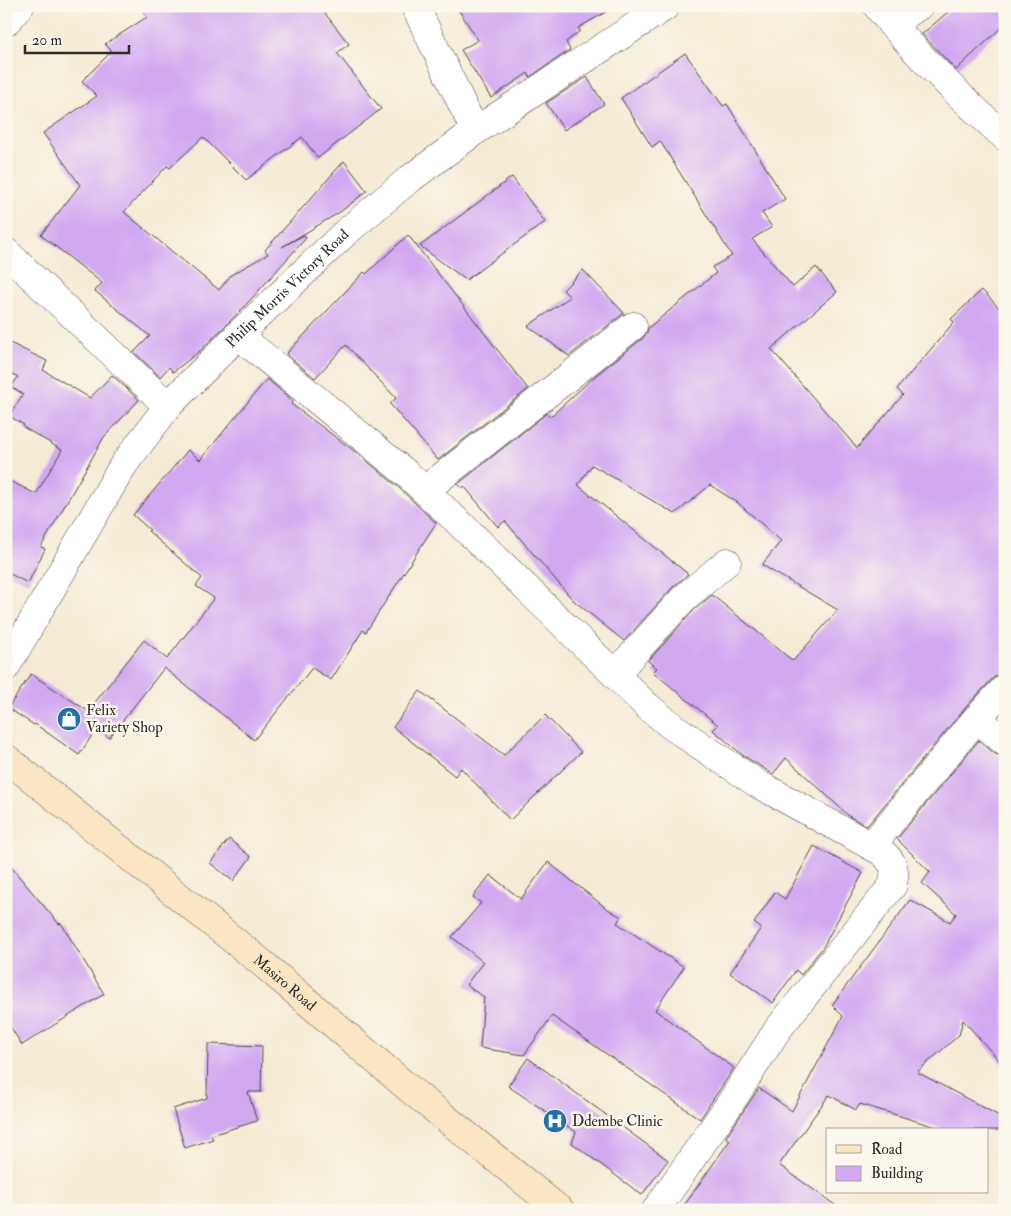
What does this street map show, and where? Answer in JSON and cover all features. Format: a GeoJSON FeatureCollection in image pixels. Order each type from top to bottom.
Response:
{"type":"FeatureCollection","features":[{"type":"Feature","properties":{"kind":"main road","name":"Masiro Road"},"geometry":{"type":"LineString","coordinates":[[6,758],[262,963],[413,1092],[560,1210]]}},
{"type":"Feature","properties":{"kind":"street"},"geometry":{"type":"LineString","coordinates":[[6,22],[20,6]]}},
{"type":"Feature","properties":{"kind":"street"},"geometry":{"type":"LineString","coordinates":[[416,6],[475,131]]}},
{"type":"Feature","properties":{"kind":"street","name":"Philip Morris Victory Road"},"geometry":{"type":"LineString","coordinates":[[6,667],[124,464],[168,406],[238,335],[345,233],[407,181],[475,131],[666,6]]}},
{"type":"Feature","properties":{"kind":"street"},"geometry":{"type":"LineString","coordinates":[[919,6],[884,15],[959,96],[1005,137]]}},
{"type":"Feature","properties":{"kind":"street"},"geometry":{"type":"LineString","coordinates":[[6,252],[168,406]]}},
{"type":"Feature","properties":{"kind":"street"},"geometry":{"type":"LineString","coordinates":[[425,490],[633,326]]}},
{"type":"Feature","properties":{"kind":"street"},"geometry":{"type":"LineString","coordinates":[[238,335],[425,490],[647,706],[674,727],[758,784],[882,852],[892,861],[895,872],[893,885],[778,1029],[729,1105],[656,1210]]}},
{"type":"Feature","properties":{"kind":"street"},"geometry":{"type":"LineString","coordinates":[[614,674],[684,598],[727,562]]}},
{"type":"Feature","properties":{"kind":"street"},"geometry":{"type":"LineString","coordinates":[[871,846],[977,718],[1005,688]]}},
{"type":"Feature","properties":{"kind":"street"},"geometry":{"type":"LineString","coordinates":[[977,718],[1005,742]]}},
{"type":"Feature","properties":{"kind":"building"},"geometry":{"type":"Polygon","coordinates":[[[139,6],[320,7],[349,44],[337,53],[381,109],[318,158],[302,137],[246,180],[203,137],[170,168],[167,166],[124,212],[219,290],[231,275],[268,254],[265,250],[344,161],[367,191],[340,212],[282,247],[304,235],[306,238],[244,307],[201,350],[173,372],[169,367],[160,377],[134,352],[150,336],[95,291],[102,283],[41,235],[80,185],[43,133],[97,96],[82,81],[112,51],[105,44],[147,17],[139,6]]]}},
{"type":"Feature","properties":{"kind":"building"},"geometry":{"type":"Polygon","coordinates":[[[456,6],[616,6],[578,28],[580,31],[566,42],[570,50],[530,77],[528,73],[491,98],[461,50],[478,40],[456,6]]]}},
{"type":"Feature","properties":{"kind":"building"},"geometry":{"type":"Polygon","coordinates":[[[955,6],[1005,6],[1005,24],[956,70],[922,34],[955,6]]]}},
{"type":"Feature","properties":{"kind":"building"},"geometry":{"type":"Polygon","coordinates":[[[685,53],[723,106],[727,104],[785,199],[762,213],[772,227],[752,239],[793,287],[816,267],[837,292],[771,349],[857,448],[903,395],[897,389],[954,322],[951,319],[982,290],[1005,314],[1005,673],[1000,673],[994,677],[966,707],[867,826],[849,816],[786,758],[773,774],[744,756],[713,730],[718,725],[653,672],[657,668],[648,661],[695,609],[712,595],[793,661],[838,610],[762,565],[781,541],[738,503],[710,485],[675,514],[592,465],[578,485],[688,574],[673,587],[624,641],[573,600],[505,521],[498,527],[464,486],[462,488],[458,484],[547,413],[550,417],[595,376],[643,338],[648,328],[716,273],[712,267],[732,256],[660,141],[652,147],[621,98],[685,53]]]}},
{"type":"Feature","properties":{"kind":"building"},"geometry":{"type":"Polygon","coordinates":[[[587,77],[604,104],[564,130],[546,103],[587,77]]]}},
{"type":"Feature","properties":{"kind":"building"},"geometry":{"type":"Polygon","coordinates":[[[512,177],[545,222],[466,280],[420,246],[512,177]]]}},
{"type":"Feature","properties":{"kind":"building"},"geometry":{"type":"Polygon","coordinates":[[[408,235],[528,389],[438,460],[390,404],[396,398],[346,345],[315,378],[287,355],[364,272],[366,274],[408,235]]]}},
{"type":"Feature","properties":{"kind":"building"},"geometry":{"type":"Polygon","coordinates":[[[583,270],[624,313],[569,356],[528,326],[570,297],[563,290],[583,270]]]}},
{"type":"Feature","properties":{"kind":"building"},"geometry":{"type":"Polygon","coordinates":[[[6,341],[47,361],[43,370],[90,398],[112,375],[139,400],[104,437],[41,547],[45,549],[28,583],[6,572],[6,479],[36,494],[62,450],[23,427],[24,425],[9,416],[23,394],[11,387],[18,377],[6,370],[6,341]]]}},
{"type":"Feature","properties":{"kind":"building"},"geometry":{"type":"Polygon","coordinates":[[[267,379],[293,401],[291,404],[357,453],[397,486],[436,523],[366,632],[363,630],[331,680],[312,668],[254,740],[164,668],[109,738],[97,728],[79,755],[35,724],[8,708],[31,674],[88,711],[144,640],[167,659],[214,598],[196,586],[202,578],[148,531],[150,530],[133,515],[188,450],[200,460],[267,379]]]}},
{"type":"Feature","properties":{"kind":"building"},"geometry":{"type":"Polygon","coordinates":[[[420,691],[504,755],[545,715],[581,752],[510,820],[461,768],[455,776],[393,727],[420,691]]]}},
{"type":"Feature","properties":{"kind":"building"},"geometry":{"type":"Polygon","coordinates":[[[979,740],[995,754],[1005,757],[1005,1067],[963,1020],[959,1035],[917,1072],[1005,1119],[1005,1130],[939,1128],[860,1104],[856,1110],[829,1095],[779,1165],[842,1210],[681,1210],[730,1140],[726,1137],[759,1088],[792,1111],[843,1016],[832,1005],[910,900],[950,922],[956,914],[922,883],[930,872],[897,839],[979,740]]]}},
{"type":"Feature","properties":{"kind":"building"},"geometry":{"type":"Polygon","coordinates":[[[229,839],[251,857],[233,881],[210,863],[229,839]]]}},
{"type":"Feature","properties":{"kind":"building"},"geometry":{"type":"Polygon","coordinates":[[[814,846],[863,873],[823,947],[801,975],[796,970],[773,1003],[730,973],[761,928],[754,923],[775,892],[785,899],[814,846]]]}},
{"type":"Feature","properties":{"kind":"building"},"geometry":{"type":"Polygon","coordinates":[[[6,861],[59,924],[61,923],[104,994],[22,1045],[6,1020],[6,861]]]}},
{"type":"Feature","properties":{"kind":"building"},"geometry":{"type":"Polygon","coordinates":[[[548,862],[606,908],[621,917],[617,923],[684,967],[655,1010],[734,1068],[700,1119],[552,1016],[524,1055],[480,1048],[484,997],[466,985],[483,962],[452,937],[481,903],[473,897],[490,875],[521,899],[548,862]]]}},
{"type":"Feature","properties":{"kind":"building"},"geometry":{"type":"Polygon","coordinates":[[[208,1044],[262,1046],[261,1092],[248,1092],[257,1121],[211,1135],[213,1139],[185,1148],[173,1109],[207,1098],[208,1044]]]}},
{"type":"Feature","properties":{"kind":"building"},"geometry":{"type":"Polygon","coordinates":[[[528,1058],[668,1160],[642,1195],[572,1143],[576,1132],[508,1086],[528,1058]]]}},
{"type":"Feature","properties":{"kind":"place","name":"Felix Variety Shop"},"geometry":{"type":"Point","coordinates":[69,719]}},
{"type":"Feature","properties":{"kind":"place","name":"Ddembe Clinic"},"geometry":{"type":"Point","coordinates":[555,1121]}}]}
